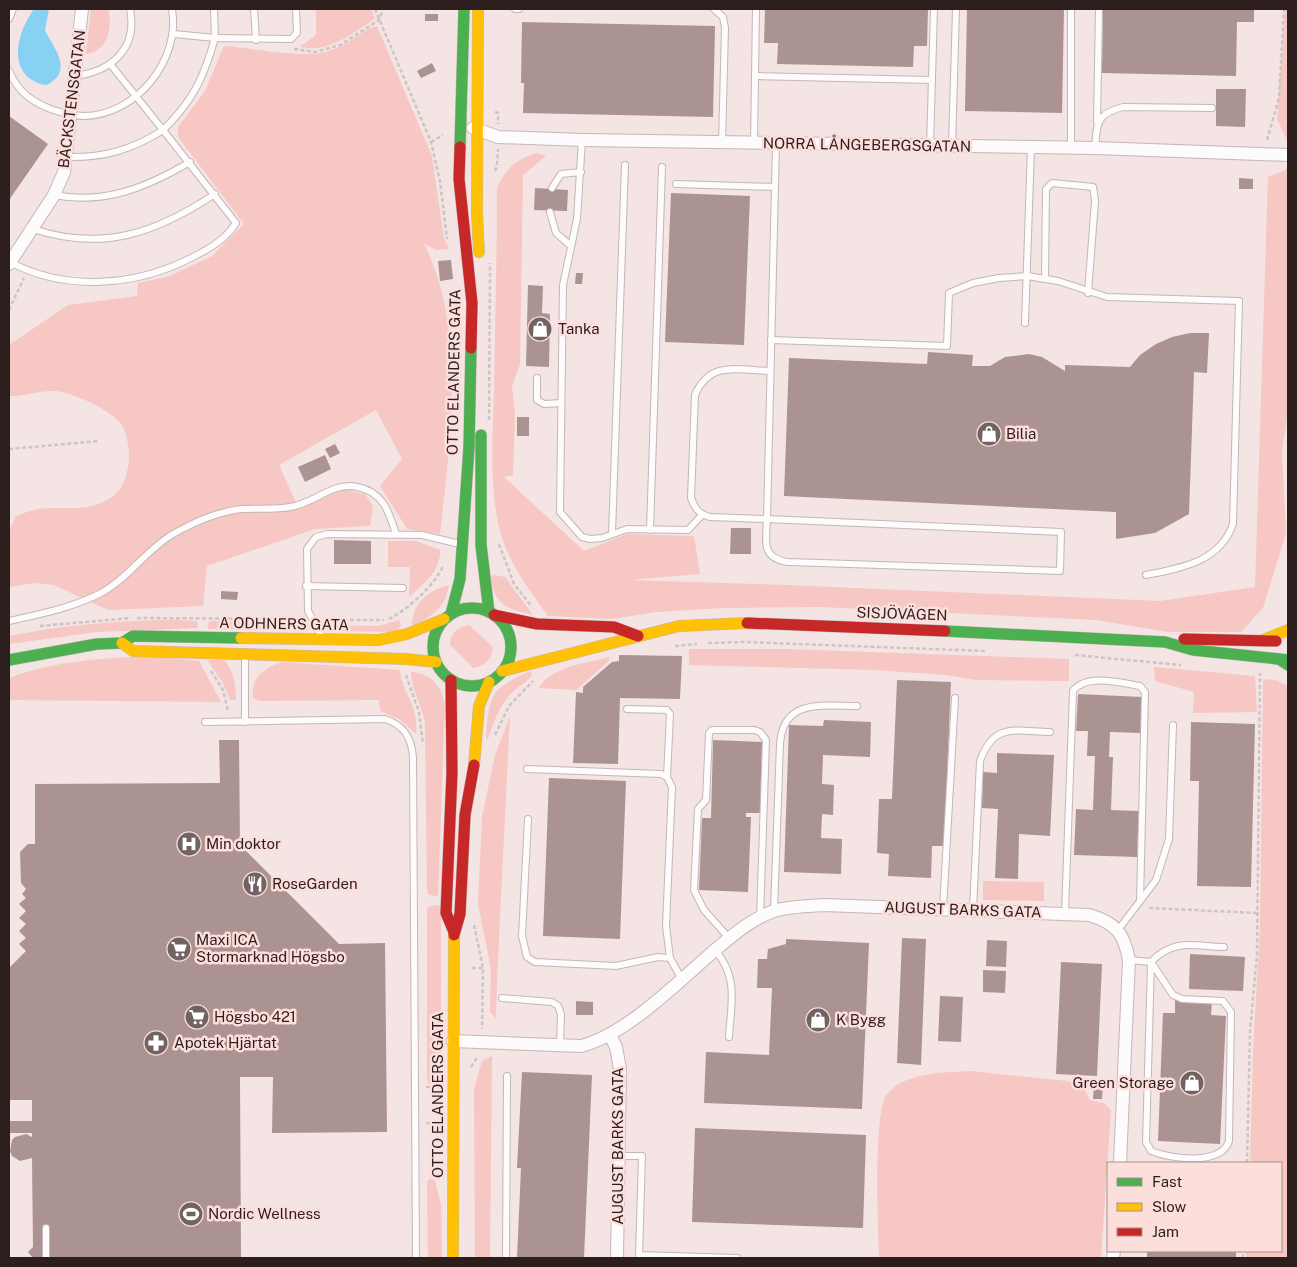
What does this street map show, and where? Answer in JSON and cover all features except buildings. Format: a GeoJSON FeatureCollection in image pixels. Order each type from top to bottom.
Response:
{"type":"FeatureCollection","features":[{"type":"Feature","properties":{"kind":"main road","name":"OTTO ELANDERS GATA"},"geometry":{"type":"LineString","coordinates":[[436,662],[433,651],[434,640],[447,617],[460,579],[468,447],[472,303],[459,179],[464,9]]}},
{"type":"Feature","properties":{"kind":"main road","name":"OTTO ELANDERS GATA"},"geometry":{"type":"LineString","coordinates":[[453,1258],[454,932],[460,914],[465,815],[478,751],[479,706],[489,682],[502,671],[510,654],[510,641],[506,629],[491,614],[482,575],[480,543],[483,303],[477,213],[478,9]]}},
{"type":"Feature","properties":{"kind":"main road"},"geometry":{"type":"LineString","coordinates":[[447,617],[470,608],[537,624],[614,627],[638,636]]}},
{"type":"Feature","properties":{"kind":"main road","name":"A ODHNERS GATA"},"geometry":{"type":"LineString","coordinates":[[9,660],[97,644],[122,643],[133,636],[322,641],[379,640],[407,634],[447,617]]}},
{"type":"Feature","properties":{"kind":"main road","name":"SISJÖVÄGEN"},"geometry":{"type":"LineString","coordinates":[[502,671],[679,626],[754,623],[1165,642],[1192,638],[1288,641]]}},
{"type":"Feature","properties":{"kind":"main road"},"geometry":{"type":"LineString","coordinates":[[1263,640],[1288,630]]}},
{"type":"Feature","properties":{"kind":"main road","name":"SISJÖVÄGEN"},"geometry":{"type":"LineString","coordinates":[[1165,642],[1193,650],[1285,661]]}},
{"type":"Feature","properties":{"kind":"main road","name":"A ODHNERS GATA"},"geometry":{"type":"LineString","coordinates":[[122,643],[133,651],[406,659],[436,662]]}},
{"type":"Feature","properties":{"kind":"main road"},"geometry":{"type":"LineString","coordinates":[[436,662],[442,672],[452,680],[473,686],[489,682]]}},
{"type":"Feature","properties":{"kind":"main road","name":"OTTO ELANDERS GATA"},"geometry":{"type":"LineString","coordinates":[[452,680],[452,773],[446,913],[454,932]]}},
{"type":"Feature","properties":{"kind":"street","name":"BÄCKSTENSGATAN"},"geometry":{"type":"LineString","coordinates":[[9,263],[54,195],[64,172],[82,9]]}},
{"type":"Feature","properties":{"kind":"street"},"geometry":{"type":"LineString","coordinates":[[460,108],[468,125],[478,132]]}},
{"type":"Feature","properties":{"kind":"street","name":"NORRA LÅNGEBERGSGATAN"},"geometry":{"type":"LineString","coordinates":[[478,132],[498,137],[582,140],[1095,148],[1288,156]]}},
{"type":"Feature","properties":{"kind":"street","name":"AUGUST BARKS GATA"},"geometry":{"type":"LineString","coordinates":[[453,1041],[581,1046],[610,1035],[636,1016],[729,938],[774,911],[794,907],[824,905],[1065,913],[1089,915],[1105,919],[1118,930]]}},
{"type":"Feature","properties":{"kind":"street"},"geometry":{"type":"LineString","coordinates":[[1118,930],[1126,943],[1129,960],[1120,1162]]}},
{"type":"Feature","properties":{"kind":"street","name":"AUGUST BARKS GATA"},"geometry":{"type":"LineString","coordinates":[[610,1035],[616,1048],[620,1069],[617,1258]]}},
{"type":"Feature","properties":{"kind":"lane"},"geometry":{"type":"LineString","coordinates":[[9,19],[13,9]]}},
{"type":"Feature","properties":{"kind":"lane"},"geometry":{"type":"LineString","coordinates":[[74,76],[95,72],[111,64],[120,54],[128,40],[131,22],[130,9]]}},
{"type":"Feature","properties":{"kind":"lane"},"geometry":{"type":"LineString","coordinates":[[9,70],[18,87],[33,101],[70,116],[84,116],[110,111],[137,97],[163,64],[174,34],[172,9]]}},
{"type":"Feature","properties":{"kind":"lane"},"geometry":{"type":"LineString","coordinates":[[66,157],[91,158],[110,155],[134,146],[164,130],[182,112],[205,73],[215,38],[214,9]]}},
{"type":"Feature","properties":{"kind":"lane"},"geometry":{"type":"LineString","coordinates":[[254,9],[256,40]]}},
{"type":"Feature","properties":{"kind":"lane"},"geometry":{"type":"LineString","coordinates":[[174,34],[282,41],[295,37],[296,9]]}},
{"type":"Feature","properties":{"kind":"lane"},"geometry":{"type":"LineString","coordinates":[[714,9],[723,17],[725,28],[722,142]]}},
{"type":"Feature","properties":{"kind":"lane"},"geometry":{"type":"LineString","coordinates":[[754,143],[756,9]]}},
{"type":"Feature","properties":{"kind":"lane"},"geometry":{"type":"LineString","coordinates":[[930,146],[934,9]]}},
{"type":"Feature","properties":{"kind":"lane"},"geometry":{"type":"LineString","coordinates":[[952,146],[956,9]]}},
{"type":"Feature","properties":{"kind":"lane"},"geometry":{"type":"LineString","coordinates":[[1071,9],[1071,148]]}},
{"type":"Feature","properties":{"kind":"lane"},"geometry":{"type":"LineString","coordinates":[[1095,148],[1099,9]]}},
{"type":"Feature","properties":{"kind":"lane"},"geometry":{"type":"LineString","coordinates":[[9,263],[28,271],[64,280],[104,281],[147,274],[174,265],[220,242],[236,223],[190,162],[111,64]]}},
{"type":"Feature","properties":{"kind":"lane"},"geometry":{"type":"LineString","coordinates":[[755,76],[932,80]]}},
{"type":"Feature","properties":{"kind":"lane"},"geometry":{"type":"LineString","coordinates":[[1097,125],[1101,116],[1109,110],[1123,107],[1212,108]]}},
{"type":"Feature","properties":{"kind":"lane"},"geometry":{"type":"LineString","coordinates":[[582,140],[577,219],[563,285],[560,512],[582,537],[590,540],[602,538],[627,529],[688,530],[702,514]]}},
{"type":"Feature","properties":{"kind":"lane"},"geometry":{"type":"LineString","coordinates":[[770,371],[716,370],[699,384],[695,395],[691,498],[695,508],[702,514],[710,518],[767,519],[1062,532],[1060,571],[783,562],[773,559],[768,551],[767,519],[776,144]]}},
{"type":"Feature","properties":{"kind":"lane"},"geometry":{"type":"LineString","coordinates":[[1025,323],[1032,148]]}},
{"type":"Feature","properties":{"kind":"lane"},"geometry":{"type":"LineString","coordinates":[[54,195],[78,199],[111,196],[142,188],[190,162]]}},
{"type":"Feature","properties":{"kind":"lane"},"geometry":{"type":"LineString","coordinates":[[612,533],[626,165]]}},
{"type":"Feature","properties":{"kind":"lane"},"geometry":{"type":"LineString","coordinates":[[650,530],[662,167]]}},
{"type":"Feature","properties":{"kind":"lane"},"geometry":{"type":"LineString","coordinates":[[552,188],[561,174],[581,172]]}},
{"type":"Feature","properties":{"kind":"lane"},"geometry":{"type":"LineString","coordinates":[[1045,278],[1046,189],[1052,183],[1093,187],[1095,200],[1088,293]]}},
{"type":"Feature","properties":{"kind":"lane"},"geometry":{"type":"LineString","coordinates":[[676,184],[775,188]]}},
{"type":"Feature","properties":{"kind":"lane"},"geometry":{"type":"LineString","coordinates":[[33,229],[66,238],[114,238],[164,224],[215,194]]}},
{"type":"Feature","properties":{"kind":"lane"},"geometry":{"type":"LineString","coordinates":[[550,212],[556,233],[571,246]]}},
{"type":"Feature","properties":{"kind":"lane"},"geometry":{"type":"LineString","coordinates":[[771,340],[947,346],[949,293],[974,283],[999,278],[1027,276],[1045,278],[1088,293],[1107,297],[1239,302],[1233,524],[1229,537],[1219,549],[1208,557],[1181,568],[1146,575]]}},
{"type":"Feature","properties":{"kind":"lane"},"geometry":{"type":"LineString","coordinates":[[537,378],[537,400],[544,404],[561,403]]}},
{"type":"Feature","properties":{"kind":"lane"},"geometry":{"type":"LineString","coordinates":[[9,621],[62,609],[100,594],[119,582],[171,536],[209,517],[226,512],[240,509],[290,508],[338,487],[350,485],[370,491],[381,499],[396,534]]}},
{"type":"Feature","properties":{"kind":"lane"},"geometry":{"type":"LineString","coordinates":[[322,641],[322,633],[308,611],[306,586],[307,549],[316,537],[327,534],[396,534],[422,536],[461,544]]}},
{"type":"Feature","properties":{"kind":"lane"},"geometry":{"type":"LineString","coordinates":[[306,586],[403,588]]}},
{"type":"Feature","properties":{"kind":"lane"},"geometry":{"type":"LineString","coordinates":[[245,722],[246,639]]}},
{"type":"Feature","properties":{"kind":"lane"},"geometry":{"type":"LineString","coordinates":[[1065,913],[1073,691],[1076,686],[1089,681],[1140,686],[1145,692],[1140,901]]}},
{"type":"Feature","properties":{"kind":"lane"},"geometry":{"type":"LineString","coordinates":[[943,909],[955,698]]}},
{"type":"Feature","properties":{"kind":"lane"},"geometry":{"type":"LineString","coordinates":[[774,911],[780,744],[785,723],[794,713],[816,706],[858,706]]}},
{"type":"Feature","properties":{"kind":"lane"},"geometry":{"type":"LineString","coordinates":[[627,709],[667,710],[670,714],[667,777],[672,787],[666,926],[670,958],[681,978]]}},
{"type":"Feature","properties":{"kind":"lane"},"geometry":{"type":"LineString","coordinates":[[205,722],[385,719],[397,724],[411,740],[413,758],[416,1258]]}},
{"type":"Feature","properties":{"kind":"lane"},"geometry":{"type":"LineString","coordinates":[[1118,930],[1156,880],[1169,839],[1173,725]]}},
{"type":"Feature","properties":{"kind":"lane"},"geometry":{"type":"LineString","coordinates":[[729,938],[704,910],[694,890],[698,809],[706,800],[709,733],[712,730],[754,730],[760,732],[766,740],[760,918]]}},
{"type":"Feature","properties":{"kind":"lane"},"geometry":{"type":"LineString","coordinates":[[974,910],[980,761],[984,750],[990,739],[1004,731],[1050,732]]}},
{"type":"Feature","properties":{"kind":"lane"},"geometry":{"type":"LineString","coordinates":[[527,769],[661,774],[667,777]]}},
{"type":"Feature","properties":{"kind":"lane"},"geometry":{"type":"LineString","coordinates":[[528,819],[522,936],[527,958],[535,962],[616,966],[658,957],[670,958]]}},
{"type":"Feature","properties":{"kind":"lane"},"geometry":{"type":"LineString","coordinates":[[1151,962],[1173,995],[1182,999],[1223,1001],[1231,1012],[1229,1141],[1226,1149],[1220,1154],[1202,1158],[1164,1156],[1151,1151],[1146,1142],[1151,962],[1161,952],[1171,946],[1224,947]]}},
{"type":"Feature","properties":{"kind":"lane"},"geometry":{"type":"LineString","coordinates":[[715,950],[723,959],[731,978],[729,1037]]}},
{"type":"Feature","properties":{"kind":"lane"},"geometry":{"type":"LineString","coordinates":[[1129,960],[1151,962]]}},
{"type":"Feature","properties":{"kind":"lane"},"geometry":{"type":"LineString","coordinates":[[502,998],[552,1002],[558,1006],[561,1014],[560,1045]]}},
{"type":"Feature","properties":{"kind":"lane"},"geometry":{"type":"LineString","coordinates":[[506,1258],[507,1076]]}},
{"type":"Feature","properties":{"kind":"lane"},"geometry":{"type":"LineString","coordinates":[[618,1156],[642,1156],[639,1255],[737,1258]]}},
{"type":"Feature","properties":{"kind":"lane"},"geometry":{"type":"LineString","coordinates":[[46,1228],[46,1258]]}},
{"type":"Feature","properties":{"kind":"path"},"geometry":{"type":"LineString","coordinates":[[376,9],[430,138],[440,182]]}},
{"type":"Feature","properties":{"kind":"path"},"geometry":{"type":"LineString","coordinates":[[282,41],[295,50],[321,51],[351,39],[379,20],[383,9]]}},
{"type":"Feature","properties":{"kind":"path"},"geometry":{"type":"LineString","coordinates":[[1266,154],[1267,133],[1279,98],[1284,9]]}},
{"type":"Feature","properties":{"kind":"path"},"geometry":{"type":"LineString","coordinates":[[488,427],[490,255]]}},
{"type":"Feature","properties":{"kind":"path"},"geometry":{"type":"LineString","coordinates":[[9,310],[28,271]]}},
{"type":"Feature","properties":{"kind":"path"},"geometry":{"type":"LineString","coordinates":[[9,449],[99,441]]}},
{"type":"Feature","properties":{"kind":"path"},"geometry":{"type":"LineString","coordinates":[[497,536],[507,570],[514,584],[538,614],[537,624]]}},
{"type":"Feature","properties":{"kind":"path"},"geometry":{"type":"LineString","coordinates":[[34,627],[87,620],[146,617],[389,619],[403,611],[438,576]]}},
{"type":"Feature","properties":{"kind":"path"},"geometry":{"type":"LineString","coordinates":[[672,646],[745,642],[992,651]]}},
{"type":"Feature","properties":{"kind":"path"},"geometry":{"type":"LineString","coordinates":[[1070,654],[1184,666]]}},
{"type":"Feature","properties":{"kind":"path"},"geometry":{"type":"LineString","coordinates":[[492,744],[509,706],[537,677],[538,661]]}},
{"type":"Feature","properties":{"kind":"path"},"geometry":{"type":"LineString","coordinates":[[1251,672],[1268,675]]}},
{"type":"Feature","properties":{"kind":"path"},"geometry":{"type":"LineString","coordinates":[[1248,1162],[1250,1031],[1256,954],[1260,673]]}},
{"type":"Feature","properties":{"kind":"path"},"geometry":{"type":"LineString","coordinates":[[1134,907],[1257,913]]}},
{"type":"Feature","properties":{"kind":"path"},"geometry":{"type":"LineString","coordinates":[[470,1071],[478,1056],[483,1023],[483,968],[473,920]]}},
{"type":"Feature","properties":{"kind":"path"},"geometry":{"type":"LineString","coordinates":[[472,968],[483,968]]}},
{"type":"Feature","properties":{"kind":"path"},"geometry":{"type":"LineString","coordinates":[[424,1123],[435,1124]]}},
{"type":"Feature","properties":{"kind":"shaded area"},"geometry":{"type":"Polygon","coordinates":[[[91,9],[108,9],[110,23],[104,43],[93,52],[86,54],[91,9]]]}},
{"type":"Feature","properties":{"kind":"shaded area"},"geometry":{"type":"Polygon","coordinates":[[[316,9],[371,9],[375,19],[331,45],[311,48],[300,47],[316,35],[316,9]]]}},
{"type":"Feature","properties":{"kind":"shaded area"},"geometry":{"type":"Polygon","coordinates":[[[1285,9],[1288,9],[1288,142],[1277,119],[1285,9]]]}},
{"type":"Feature","properties":{"kind":"shaded area"},"geometry":{"type":"Polygon","coordinates":[[[377,26],[432,156],[444,239],[449,249],[437,250],[424,244],[437,277],[446,312],[451,349],[451,424],[440,534],[407,529],[380,486],[402,459],[376,410],[279,465],[299,509],[345,489],[365,494],[373,506],[370,526],[315,529],[207,566],[203,606],[108,610],[54,585],[34,583],[9,587],[9,531],[16,516],[44,508],[93,506],[112,497],[120,489],[127,474],[129,449],[121,424],[110,414],[85,400],[55,391],[9,396],[9,345],[68,305],[137,296],[138,283],[170,276],[212,256],[244,224],[178,137],[178,127],[205,91],[224,46],[292,53],[318,53],[335,49],[372,27],[377,26]]]}},
{"type":"Feature","properties":{"kind":"shaded area"},"geometry":{"type":"Polygon","coordinates":[[[537,153],[546,156],[523,175],[520,364],[512,386],[515,415],[513,475],[504,477],[584,551],[627,534],[694,536],[700,574],[629,580],[1160,601],[1255,587],[1268,177],[1288,169],[1288,411],[1282,452],[1286,533],[1263,608],[1241,632],[1167,632],[1096,620],[820,607],[723,608],[657,612],[612,619],[548,616],[516,569],[506,549],[495,503],[492,465],[497,188],[504,175],[512,166],[523,158],[537,153]]]}},
{"type":"Feature","properties":{"kind":"shaded area"},"geometry":{"type":"Polygon","coordinates":[[[388,541],[416,541],[440,550],[440,558],[434,571],[409,597],[410,567],[388,567],[388,541]]]}},
{"type":"Feature","properties":{"kind":"shaded area"},"geometry":{"type":"Polygon","coordinates":[[[493,575],[505,577],[533,615],[510,608],[499,600],[492,586],[491,577],[493,575]]]}},
{"type":"Feature","properties":{"kind":"shaded area"},"geometry":{"type":"Polygon","coordinates":[[[449,585],[441,606],[412,627],[415,611],[422,599],[434,591],[449,585]]]}},
{"type":"Feature","properties":{"kind":"shaded area"},"geometry":{"type":"Polygon","coordinates":[[[399,620],[401,626],[395,632],[332,631],[324,625],[379,626],[399,620]]]}},
{"type":"Feature","properties":{"kind":"shaded area"},"geometry":{"type":"Polygon","coordinates":[[[197,621],[198,628],[97,632],[9,644],[9,636],[50,629],[113,622],[197,621]]]}},
{"type":"Feature","properties":{"kind":"shaded area"},"geometry":{"type":"Polygon","coordinates":[[[212,621],[303,624],[310,630],[208,629],[208,623],[212,621]]]}},
{"type":"Feature","properties":{"kind":"shaded area"},"geometry":{"type":"Polygon","coordinates":[[[469,625],[493,647],[487,661],[481,666],[473,668],[450,645],[451,638],[455,632],[461,627],[469,625]]]}},
{"type":"Feature","properties":{"kind":"shaded area"},"geometry":{"type":"Polygon","coordinates":[[[689,649],[787,649],[1069,659],[1069,681],[975,680],[946,675],[874,670],[689,665],[689,649]]]}},
{"type":"Feature","properties":{"kind":"shaded area"},"geometry":{"type":"Polygon","coordinates":[[[152,656],[199,661],[221,702],[9,700],[9,678],[26,672],[79,661],[152,656]]]}},
{"type":"Feature","properties":{"kind":"shaded area"},"geometry":{"type":"Polygon","coordinates":[[[610,657],[608,662],[576,690],[539,688],[552,675],[561,670],[610,657]]]}},
{"type":"Feature","properties":{"kind":"shaded area"},"geometry":{"type":"Polygon","coordinates":[[[207,660],[224,660],[228,665],[234,679],[236,700],[230,700],[223,683],[207,660]]]}},
{"type":"Feature","properties":{"kind":"shaded area"},"geometry":{"type":"Polygon","coordinates":[[[281,662],[400,670],[401,678],[415,715],[416,734],[399,719],[380,711],[379,700],[260,701],[253,698],[256,680],[264,671],[281,662]]]}},
{"type":"Feature","properties":{"kind":"shaded area"},"geometry":{"type":"Polygon","coordinates":[[[1154,667],[1255,676],[1257,712],[1193,713],[1194,692],[1155,681],[1154,667]]]}},
{"type":"Feature","properties":{"kind":"shaded area"},"geometry":{"type":"Polygon","coordinates":[[[530,671],[532,674],[529,679],[517,688],[501,706],[488,739],[486,739],[488,713],[494,696],[506,684],[530,671]]]}},
{"type":"Feature","properties":{"kind":"shaded area"},"geometry":{"type":"Polygon","coordinates":[[[411,672],[424,675],[434,682],[441,692],[445,704],[438,896],[429,895],[427,892],[425,723],[411,679],[411,672]]]}},
{"type":"Feature","properties":{"kind":"shaded area"},"geometry":{"type":"Polygon","coordinates":[[[1263,679],[1276,680],[1288,686],[1288,1258],[1246,1258],[1246,1252],[1282,1252],[1282,1162],[1250,1162],[1253,1051],[1260,926],[1263,679]]]}},
{"type":"Feature","properties":{"kind":"shaded area"},"geometry":{"type":"Polygon","coordinates":[[[510,716],[496,1018],[490,1012],[491,969],[478,904],[482,817],[495,755],[510,716]]]}},
{"type":"Feature","properties":{"kind":"shaded area"},"geometry":{"type":"Polygon","coordinates":[[[983,881],[1044,882],[1044,901],[983,900],[983,881]]]}},
{"type":"Feature","properties":{"kind":"shaded area"},"geometry":{"type":"Polygon","coordinates":[[[438,905],[441,908],[441,1058],[437,1085],[428,1084],[427,1073],[427,909],[430,906],[438,905]]]}},
{"type":"Feature","properties":{"kind":"shaded area"},"geometry":{"type":"Polygon","coordinates":[[[492,1056],[490,1258],[475,1258],[474,1089],[482,1061],[492,1056]]]}},
{"type":"Feature","properties":{"kind":"shaded area"},"geometry":{"type":"Polygon","coordinates":[[[971,1071],[1067,1081],[1083,1087],[1090,1100],[1104,1103],[1111,1110],[1101,1258],[879,1258],[878,1146],[883,1105],[887,1094],[895,1086],[915,1077],[937,1073],[971,1071]]]}},
{"type":"Feature","properties":{"kind":"shaded area"},"geometry":{"type":"Polygon","coordinates":[[[432,1179],[435,1181],[441,1205],[442,1258],[428,1258],[427,1185],[428,1180],[432,1179]]]}},
{"type":"Feature","properties":{"kind":"water"},"geometry":{"type":"Polygon","coordinates":[[[34,9],[49,9],[45,30],[60,59],[60,73],[47,85],[29,78],[19,62],[18,53],[21,34],[34,9]]]}},
{"type":"Feature","properties":{"kind":"traffic: fast"},"geometry":{"type":"LineString","coordinates":[[460,147],[464,9]]}},
{"type":"Feature","properties":{"kind":"traffic: fast"},"geometry":{"type":"LineString","coordinates":[[451,614],[460,579],[469,447],[471,348]]}},
{"type":"Feature","properties":{"kind":"traffic: fast"},"geometry":{"type":"LineString","coordinates":[[481,435],[481,545],[489,612]]}},
{"type":"Feature","properties":{"kind":"traffic: fast"},"geometry":{"type":"LineString","coordinates":[[472,608],[487,611],[504,625],[508,632],[511,647],[508,662],[494,679],[487,683],[472,686],[457,683],[440,669],[436,662],[433,647],[436,632],[450,615],[457,611],[472,608]]}},
{"type":"Feature","properties":{"kind":"traffic: fast"},"geometry":{"type":"LineString","coordinates":[[945,631],[1165,642],[1193,650],[1288,660]]}},
{"type":"Feature","properties":{"kind":"traffic: fast"},"geometry":{"type":"LineString","coordinates":[[9,660],[97,644],[122,643],[133,636],[241,638]]}},
{"type":"Feature","properties":{"kind":"traffic: fast"},"geometry":{"type":"LineString","coordinates":[[1279,659],[1288,665]]}},
{"type":"Feature","properties":{"kind":"traffic: slow"},"geometry":{"type":"LineString","coordinates":[[478,9],[477,213],[479,252]]}},
{"type":"Feature","properties":{"kind":"traffic: slow"},"geometry":{"type":"LineString","coordinates":[[241,638],[379,640],[407,634],[444,619]]}},
{"type":"Feature","properties":{"kind":"traffic: slow"},"geometry":{"type":"LineString","coordinates":[[502,671],[679,626],[747,623]]}},
{"type":"Feature","properties":{"kind":"traffic: slow"},"geometry":{"type":"LineString","coordinates":[[1263,640],[1288,630]]}},
{"type":"Feature","properties":{"kind":"traffic: slow"},"geometry":{"type":"LineString","coordinates":[[122,643],[133,651],[406,659],[436,662]]}},
{"type":"Feature","properties":{"kind":"traffic: slow"},"geometry":{"type":"LineString","coordinates":[[474,765],[479,706],[489,682]]}},
{"type":"Feature","properties":{"kind":"traffic: slow"},"geometry":{"type":"LineString","coordinates":[[453,1258],[454,935]]}},
{"type":"Feature","properties":{"kind":"traffic: jam"},"geometry":{"type":"LineString","coordinates":[[460,147],[459,179],[472,303],[471,348]]}},
{"type":"Feature","properties":{"kind":"traffic: jam"},"geometry":{"type":"LineString","coordinates":[[494,615],[537,624],[614,627],[638,636]]}},
{"type":"Feature","properties":{"kind":"traffic: jam"},"geometry":{"type":"LineString","coordinates":[[747,623],[945,631]]}},
{"type":"Feature","properties":{"kind":"traffic: jam"},"geometry":{"type":"LineString","coordinates":[[1184,639],[1276,641]]}},
{"type":"Feature","properties":{"kind":"traffic: jam"},"geometry":{"type":"LineString","coordinates":[[451,680],[452,773],[446,913],[454,932]]}},
{"type":"Feature","properties":{"kind":"traffic: jam"},"geometry":{"type":"LineString","coordinates":[[454,935],[460,914],[465,815],[474,765]]}},
{"type":"Feature","properties":{"kind":"place","name":"Tanka"},"geometry":{"type":"Point","coordinates":[540,329]}},
{"type":"Feature","properties":{"kind":"place","name":"Bilia"},"geometry":{"type":"Point","coordinates":[989,434]}},
{"type":"Feature","properties":{"kind":"place","name":"Min doktor"},"geometry":{"type":"Point","coordinates":[189,844]}},
{"type":"Feature","properties":{"kind":"place","name":"RoseGarden"},"geometry":{"type":"Point","coordinates":[255,884]}},
{"type":"Feature","properties":{"kind":"place","name":"Maxi ICA Stormarknad Högsbo"},"geometry":{"type":"Point","coordinates":[179,949]}},
{"type":"Feature","properties":{"kind":"place","name":"Högsbo 421"},"geometry":{"type":"Point","coordinates":[197,1017]}},
{"type":"Feature","properties":{"kind":"place","name":"K Bygg"},"geometry":{"type":"Point","coordinates":[818,1020]}},
{"type":"Feature","properties":{"kind":"place","name":"Apotek Hjärtat"},"geometry":{"type":"Point","coordinates":[156,1043]}},
{"type":"Feature","properties":{"kind":"place","name":"Green Storage"},"geometry":{"type":"Point","coordinates":[1192,1083]}},
{"type":"Feature","properties":{"kind":"place","name":"Nordic Wellness"},"geometry":{"type":"Point","coordinates":[191,1214]}}]}
